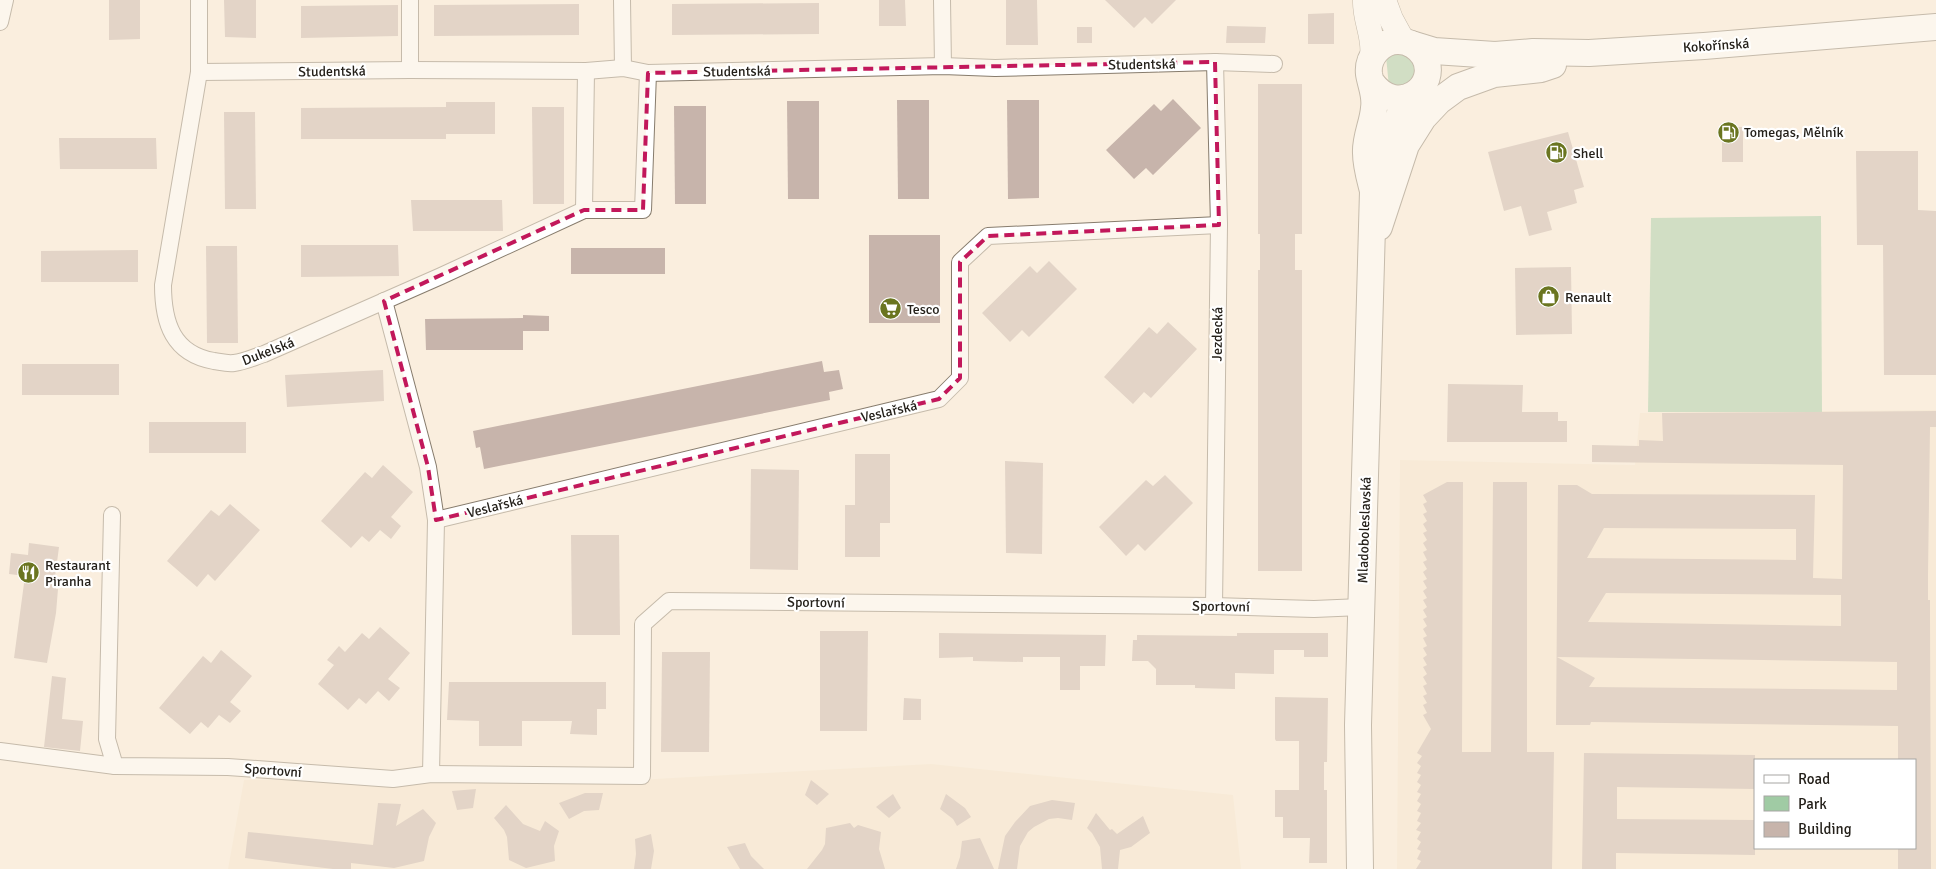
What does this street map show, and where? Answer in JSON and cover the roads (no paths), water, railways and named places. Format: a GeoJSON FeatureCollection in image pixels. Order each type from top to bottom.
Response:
{"type":"FeatureCollection","features":[{"type":"Feature","properties":{"kind":"main road","name":"Kokořínská"},"geometry":{"type":"LineString","coordinates":[[1407,43],[1434,51],[1495,55],[1533,52],[1588,53],[1704,46],[1936,27]]}},
{"type":"Feature","properties":{"kind":"main road"},"geometry":{"type":"LineString","coordinates":[[1372,57],[1385,44],[1394,41],[1407,43],[1419,50],[1427,66],[1418,90],[1402,99],[1385,96],[1372,83]]}},
{"type":"Feature","properties":{"kind":"main road"},"geometry":{"type":"LineString","coordinates":[[1370,252],[1406,145],[1424,118],[1439,101],[1458,87],[1494,74],[1540,69],[1588,53]]}},
{"type":"Feature","properties":{"kind":"main road","name":"Kokořínská"},"geometry":{"type":"LineString","coordinates":[[1418,90],[1450,68],[1495,55]]}},
{"type":"Feature","properties":{"kind":"main road","name":"Mladoboleslavská"},"geometry":{"type":"LineString","coordinates":[[1360,869],[1358,725],[1373,191],[1366,153],[1374,108],[1372,83],[1369,75],[1372,57]]}},
{"type":"Feature","properties":{"kind":"main road","name":"Mladoboleslavská"},"geometry":{"type":"LineString","coordinates":[[1373,191],[1388,139],[1400,112],[1418,90]]}},
{"type":"Feature","properties":{"kind":"street"},"geometry":{"type":"LineString","coordinates":[[0,22],[5,0]]}},
{"type":"Feature","properties":{"kind":"street","name":"Dukelská"},"geometry":{"type":"LineString","coordinates":[[200,0],[200,72],[162,286],[165,316],[174,337],[191,354],[205,360],[235,363],[264,354],[584,210]]}},
{"type":"Feature","properties":{"kind":"street"},"geometry":{"type":"LineString","coordinates":[[410,0],[410,70]]}},
{"type":"Feature","properties":{"kind":"street"},"geometry":{"type":"LineString","coordinates":[[622,0],[624,68]]}},
{"type":"Feature","properties":{"kind":"street"},"geometry":{"type":"LineString","coordinates":[[942,0],[943,66]]}},
{"type":"Feature","properties":{"kind":"street","name":"Mladoboleslavská"},"geometry":{"type":"LineString","coordinates":[[1365,0],[1364,13],[1373,42],[1372,57]]}},
{"type":"Feature","properties":{"kind":"street"},"geometry":{"type":"LineString","coordinates":[[1384,0],[1391,20],[1407,43]]}},
{"type":"Feature","properties":{"kind":"street","name":"Studentská"},"geometry":{"type":"LineString","coordinates":[[200,72],[586,71],[624,68],[648,73],[943,66],[995,68],[1215,62],[1274,64]]}},
{"type":"Feature","properties":{"kind":"street","name":"Jezdecká"},"geometry":{"type":"LineString","coordinates":[[1214,606],[1218,225],[1215,62]]}},
{"type":"Feature","properties":{"kind":"street"},"geometry":{"type":"LineString","coordinates":[[586,71],[584,210],[643,210],[648,73]]}},
{"type":"Feature","properties":{"kind":"street","name":"Veslařská"},"geometry":{"type":"LineString","coordinates":[[436,520],[939,400],[960,378],[960,262],[988,236],[1218,225]]}},
{"type":"Feature","properties":{"kind":"street"},"geometry":{"type":"LineString","coordinates":[[384,301],[428,467],[436,520],[430,774]]}},
{"type":"Feature","properties":{"kind":"street"},"geometry":{"type":"LineString","coordinates":[[112,515],[107,739],[115,766]]}},
{"type":"Feature","properties":{"kind":"street","name":"Sportovní"},"geometry":{"type":"LineString","coordinates":[[0,751],[115,766],[228,767],[393,779],[430,774],[642,776],[643,624],[670,601],[1214,606],[1314,609],[1361,607]]}},
{"type":"Feature","properties":{"kind":"place","name":"Tomegas, Mělník"},"geometry":{"type":"Point","coordinates":[1728,132]}},
{"type":"Feature","properties":{"kind":"place","name":"Shell"},"geometry":{"type":"Point","coordinates":[1557,153]}},
{"type":"Feature","properties":{"kind":"place","name":"Renault"},"geometry":{"type":"Point","coordinates":[1549,297]}},
{"type":"Feature","properties":{"kind":"place","name":"Tesco"},"geometry":{"type":"Point","coordinates":[891,309]}},
{"type":"Feature","properties":{"kind":"place","name":"Restaurant Piranha"},"geometry":{"type":"Point","coordinates":[29,573]}}]}
